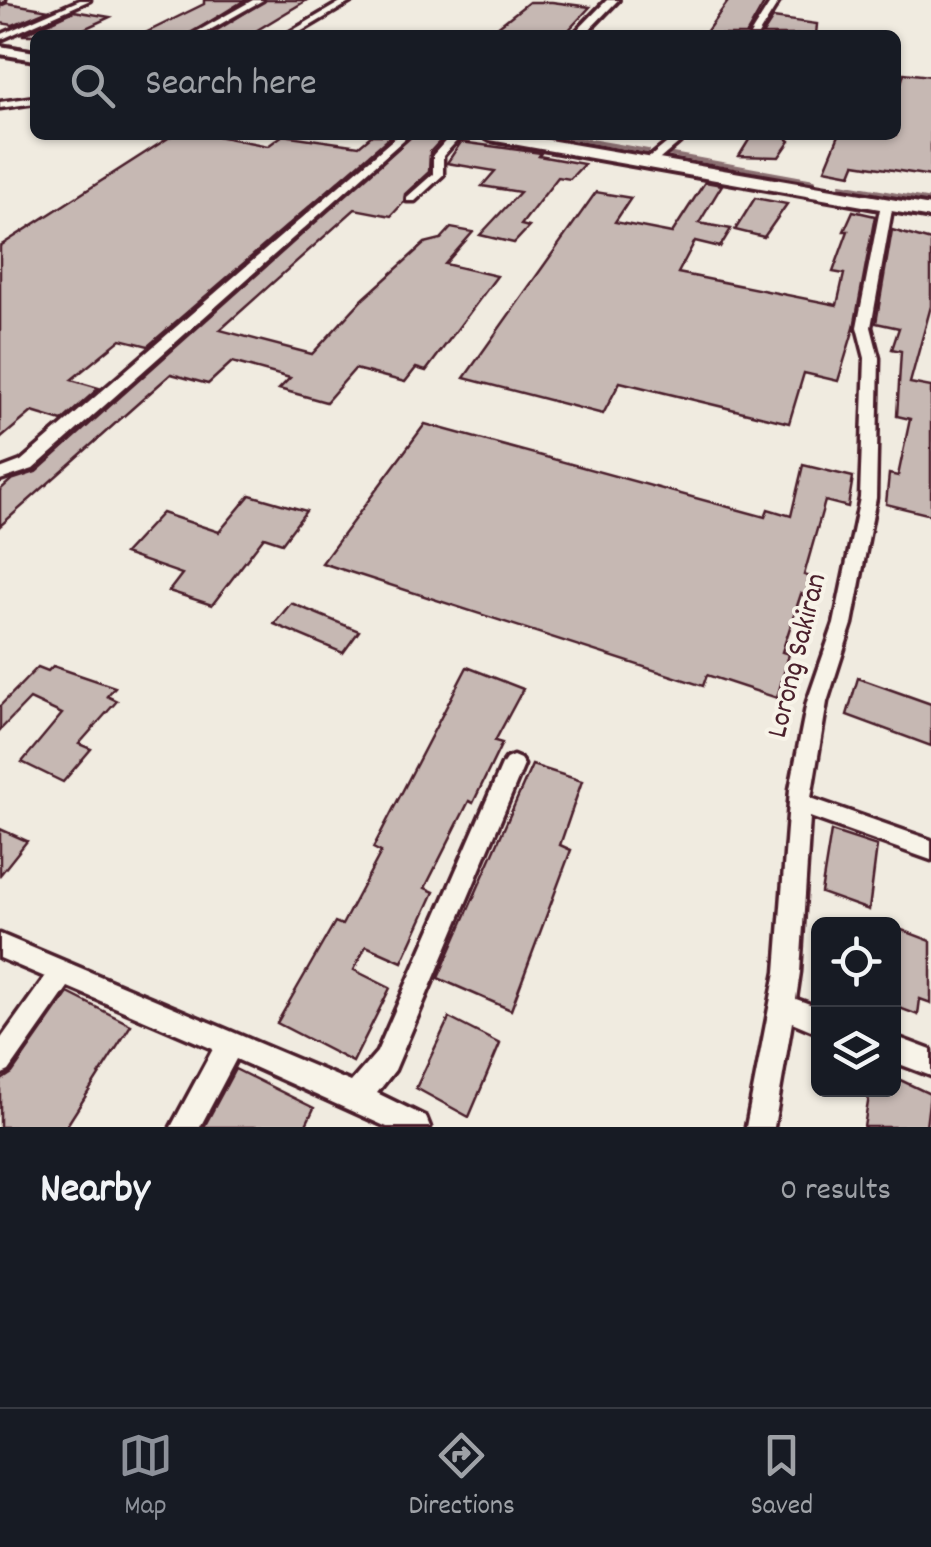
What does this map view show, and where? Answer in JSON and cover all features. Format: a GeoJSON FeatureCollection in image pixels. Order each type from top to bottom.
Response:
{"type":"FeatureCollection","features":[{"type":"Feature","properties":{"kind":"highway"},"geometry":{"type":"LineString","coordinates":[[0,50],[30,55]]}},
{"type":"Feature","properties":{"kind":"highway"},"geometry":{"type":"LineString","coordinates":[[519,140],[931,212]]}},
{"type":"Feature","properties":{"kind":"street"},"geometry":{"type":"LineString","coordinates":[[0,38],[86,0]]}},
{"type":"Feature","properties":{"kind":"street"},"geometry":{"type":"LineString","coordinates":[[204,30],[259,0]]}},
{"type":"Feature","properties":{"kind":"street"},"geometry":{"type":"LineString","coordinates":[[298,30],[350,0]]}},
{"type":"Feature","properties":{"kind":"street"},"geometry":{"type":"LineString","coordinates":[[583,30],[613,0]]}},
{"type":"Feature","properties":{"kind":"street"},"geometry":{"type":"LineString","coordinates":[[757,30],[776,0]]}},
{"type":"Feature","properties":{"kind":"street"},"geometry":{"type":"LineString","coordinates":[[0,105],[30,101]]}},
{"type":"Feature","properties":{"kind":"street"},"geometry":{"type":"LineString","coordinates":[[0,475],[27,465],[398,140]]}},
{"type":"Feature","properties":{"kind":"street"},"geometry":{"type":"LineString","coordinates":[[412,200],[438,175],[438,155],[452,140]]}},
{"type":"Feature","properties":{"kind":"street"},"geometry":{"type":"LineString","coordinates":[[649,162],[677,140]]}},
{"type":"Feature","properties":{"kind":"street","name":"Lorong Sakiran"},"geometry":{"type":"LineString","coordinates":[[760,1127],[782,1006],[799,803],[817,702],[844,624],[868,498],[872,358],[864,327],[888,204]]}},
{"type":"Feature","properties":{"kind":"street"},"geometry":{"type":"LineString","coordinates":[[356,1097],[386,1061],[513,765]]}},
{"type":"Feature","properties":{"kind":"street"},"geometry":{"type":"LineString","coordinates":[[799,803],[931,850]]}},
{"type":"Feature","properties":{"kind":"street"},"geometry":{"type":"LineString","coordinates":[[0,946],[356,1097],[416,1127]]}},
{"type":"Feature","properties":{"kind":"street"},"geometry":{"type":"LineString","coordinates":[[0,1062],[62,974]]}},
{"type":"Feature","properties":{"kind":"street"},"geometry":{"type":"LineString","coordinates":[[782,1006],[811,1017]]}},
{"type":"Feature","properties":{"kind":"street"},"geometry":{"type":"LineString","coordinates":[[185,1127],[230,1045]]}},
{"type":"Feature","properties":{"kind":"street"},"geometry":{"type":"LineString","coordinates":[[901,1051],[931,1063]]}},
{"type":"Feature","properties":{"kind":"building"},"geometry":{"type":"Polygon","coordinates":[[[204,0],[245,0],[196,30],[151,30],[204,4],[204,0]]]}},
{"type":"Feature","properties":{"kind":"building"},"geometry":{"type":"Polygon","coordinates":[[[266,0],[307,0],[257,30],[217,30],[266,0]]]}},
{"type":"Feature","properties":{"kind":"building"},"geometry":{"type":"Polygon","coordinates":[[[729,0],[766,0],[749,30],[708,30],[729,0]]]}},
{"type":"Feature","properties":{"kind":"building"},"geometry":{"type":"Polygon","coordinates":[[[529,2],[590,7],[569,30],[493,30],[529,2]]]}},
{"type":"Feature","properties":{"kind":"building"},"geometry":{"type":"Polygon","coordinates":[[[7,3],[49,10],[13,25],[0,23],[0,6],[7,3]]]}},
{"type":"Feature","properties":{"kind":"building"},"geometry":{"type":"Polygon","coordinates":[[[74,11],[110,17],[82,30],[33,30],[74,11]]]}},
{"type":"Feature","properties":{"kind":"building"},"geometry":{"type":"Polygon","coordinates":[[[773,18],[817,24],[816,30],[765,30],[773,18]]]}},
{"type":"Feature","properties":{"kind":"building"},"geometry":{"type":"Polygon","coordinates":[[[904,73],[931,76],[931,176],[855,164],[851,174],[825,169],[837,140],[901,140],[904,73]]]}},
{"type":"Feature","properties":{"kind":"building"},"geometry":{"type":"Polygon","coordinates":[[[165,140],[237,140],[268,146],[276,140],[318,140],[359,146],[366,140],[386,140],[148,346],[121,339],[71,380],[99,388],[62,421],[32,412],[0,439],[0,246],[165,140]]]}},
{"type":"Feature","properties":{"kind":"building"},"geometry":{"type":"Polygon","coordinates":[[[408,140],[441,140],[430,152],[429,172],[405,194],[404,202],[391,216],[355,209],[220,330],[312,354],[361,301],[425,243],[441,239],[451,228],[473,232],[445,264],[497,276],[426,371],[416,368],[405,382],[355,369],[326,402],[279,389],[290,378],[232,362],[208,384],[171,374],[0,526],[0,490],[11,480],[36,472],[408,140]]]}},
{"type":"Feature","properties":{"kind":"building"},"geometry":{"type":"Polygon","coordinates":[[[749,140],[790,141],[779,157],[739,156],[749,140]]]}},
{"type":"Feature","properties":{"kind":"building"},"geometry":{"type":"Polygon","coordinates":[[[461,142],[541,153],[539,156],[584,164],[570,179],[558,177],[521,225],[529,227],[514,243],[480,235],[520,192],[482,186],[495,171],[447,163],[461,142]]]}},
{"type":"Feature","properties":{"kind":"building"},"geometry":{"type":"Polygon","coordinates":[[[705,182],[722,185],[699,223],[731,229],[720,247],[695,241],[678,273],[837,305],[844,274],[833,272],[848,231],[844,231],[853,211],[875,216],[854,328],[838,381],[804,373],[789,423],[620,382],[603,414],[464,378],[596,192],[631,198],[615,222],[672,233],[705,182]]]}},
{"type":"Feature","properties":{"kind":"building"},"geometry":{"type":"Polygon","coordinates":[[[755,198],[787,204],[764,237],[735,230],[755,198]]]}},
{"type":"Feature","properties":{"kind":"building"},"geometry":{"type":"Polygon","coordinates":[[[892,230],[931,241],[931,306],[910,383],[931,387],[931,515],[886,504],[889,474],[898,476],[910,419],[897,416],[901,351],[892,349],[899,328],[876,323],[892,230]]]}},
{"type":"Feature","properties":{"kind":"building"},"geometry":{"type":"Polygon","coordinates":[[[425,424],[765,517],[768,509],[791,516],[803,465],[853,477],[848,507],[825,501],[804,575],[811,577],[806,596],[801,594],[782,652],[789,654],[777,698],[707,675],[703,686],[322,563],[425,424]]]}},
{"type":"Feature","properties":{"kind":"building"},"geometry":{"type":"Polygon","coordinates":[[[250,495],[306,511],[282,543],[264,537],[212,605],[169,591],[182,574],[124,554],[162,513],[219,532],[250,495]]]}},
{"type":"Feature","properties":{"kind":"building"},"geometry":{"type":"Polygon","coordinates":[[[291,603],[359,631],[343,653],[274,624],[291,603]]]}},
{"type":"Feature","properties":{"kind":"building"},"geometry":{"type":"Polygon","coordinates":[[[53,666],[115,687],[107,696],[117,701],[79,744],[91,749],[63,782],[22,762],[62,714],[30,699],[0,730],[0,706],[38,667],[48,671],[53,666]]]}},
{"type":"Feature","properties":{"kind":"building"},"geometry":{"type":"Polygon","coordinates":[[[467,667],[523,689],[495,741],[502,743],[473,803],[469,801],[425,888],[434,892],[402,962],[366,946],[354,970],[390,988],[353,1062],[277,1023],[335,922],[342,925],[381,852],[373,848],[467,667]]]}},
{"type":"Feature","properties":{"kind":"building"},"geometry":{"type":"Polygon","coordinates":[[[858,678],[931,704],[931,746],[847,715],[858,678]]]}},
{"type":"Feature","properties":{"kind":"building"},"geometry":{"type":"Polygon","coordinates":[[[532,765],[582,781],[560,845],[571,850],[511,1010],[438,978],[532,765]]]}},
{"type":"Feature","properties":{"kind":"building"},"geometry":{"type":"Polygon","coordinates":[[[0,829],[27,841],[0,875],[0,829]]]}},
{"type":"Feature","properties":{"kind":"building"},"geometry":{"type":"Polygon","coordinates":[[[831,831],[877,846],[869,910],[821,893],[831,831]]]}},
{"type":"Feature","properties":{"kind":"building"},"geometry":{"type":"Polygon","coordinates":[[[901,930],[931,941],[931,1003],[920,999],[918,1015],[901,1009],[901,930]]]}},
{"type":"Feature","properties":{"kind":"building"},"geometry":{"type":"Polygon","coordinates":[[[68,993],[131,1025],[66,1127],[0,1127],[0,1081],[12,1073],[68,993]]]}},
{"type":"Feature","properties":{"kind":"building"},"geometry":{"type":"Polygon","coordinates":[[[449,1018],[500,1044],[469,1117],[416,1088],[449,1018]]]}},
{"type":"Feature","properties":{"kind":"building"},"geometry":{"type":"Polygon","coordinates":[[[235,1069],[314,1108],[305,1127],[204,1127],[235,1069]]]}},
{"type":"Feature","properties":{"kind":"building"},"geometry":{"type":"Polygon","coordinates":[[[901,1080],[930,1094],[926,1127],[864,1127],[869,1097],[901,1097],[901,1080]]]}},
{"type":"Feature","properties":{"kind":"waterway"},"geometry":{"type":"LineString","coordinates":[[0,43],[30,48]]}},
{"type":"Feature","properties":{"kind":"waterway"},"geometry":{"type":"LineString","coordinates":[[584,140],[648,151]]}},
{"type":"Feature","properties":{"kind":"waterway"},"geometry":{"type":"LineString","coordinates":[[667,154],[814,181]]}},
{"type":"Feature","properties":{"kind":"waterway"},"geometry":{"type":"LineString","coordinates":[[841,185],[931,201]]}}]}
